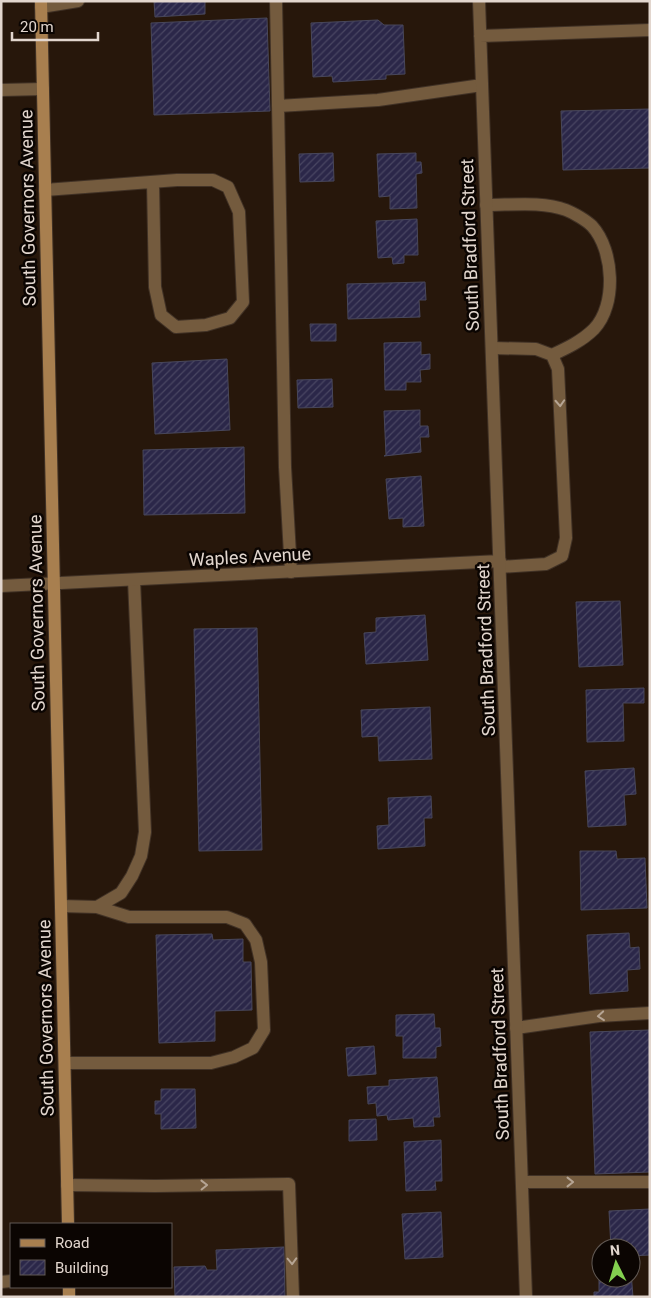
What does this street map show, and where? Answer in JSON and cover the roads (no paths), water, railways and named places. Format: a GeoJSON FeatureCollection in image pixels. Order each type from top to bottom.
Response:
{"type":"FeatureCollection","features":[{"type":"Feature","properties":{"kind":"main road","name":"South Governors Avenue"},"geometry":{"type":"LineString","coordinates":[[41,4],[68,1223]]}},
{"type":"Feature","properties":{"kind":"street"},"geometry":{"type":"LineString","coordinates":[[41,4],[78,1]]}},
{"type":"Feature","properties":{"kind":"street"},"geometry":{"type":"LineString","coordinates":[[276,1],[285,448],[290,572]]}},
{"type":"Feature","properties":{"kind":"street","name":"South Bradford Street"},"geometry":{"type":"LineString","coordinates":[[479,1],[526,1297]]}},
{"type":"Feature","properties":{"kind":"street"},"geometry":{"type":"LineString","coordinates":[[480,36],[650,30]]}},
{"type":"Feature","properties":{"kind":"street"},"geometry":{"type":"LineString","coordinates":[[278,106],[378,100],[482,85]]}},
{"type":"Feature","properties":{"kind":"street"},"geometry":{"type":"LineString","coordinates":[[1,90],[43,89]]}},
{"type":"Feature","properties":{"kind":"street"},"geometry":{"type":"LineString","coordinates":[[45,190],[177,180],[213,180],[228,187],[239,212],[243,302],[230,318],[206,325],[176,328],[161,315],[156,287],[153,182]]}},
{"type":"Feature","properties":{"kind":"street"},"geometry":{"type":"LineString","coordinates":[[486,205],[537,205],[566,210],[592,226],[605,247],[610,278],[608,306],[595,328],[572,345],[552,355],[536,349],[492,348]]}},
{"type":"Feature","properties":{"kind":"street","name":"Waples Avenue"},"geometry":{"type":"LineString","coordinates":[[1,586],[54,585],[290,572],[546,564],[562,556],[566,538],[558,369],[552,355]]}},
{"type":"Feature","properties":{"kind":"street"},"geometry":{"type":"LineString","coordinates":[[97,907],[121,893],[132,876],[141,856],[145,832],[134,580]]}},
{"type":"Feature","properties":{"kind":"street"},"geometry":{"type":"LineString","coordinates":[[61,906],[97,907],[129,917],[227,917],[245,924],[256,940],[261,962],[264,1030],[253,1048],[234,1057],[211,1063],[64,1063]]}},
{"type":"Feature","properties":{"kind":"street"},"geometry":{"type":"LineString","coordinates":[[516,1028],[599,1016],[650,1013]]}},
{"type":"Feature","properties":{"kind":"street"},"geometry":{"type":"LineString","coordinates":[[522,1182],[650,1182]]}},
{"type":"Feature","properties":{"kind":"street"},"geometry":{"type":"LineString","coordinates":[[67,1185],[289,1184],[293,1297]]}}]}
